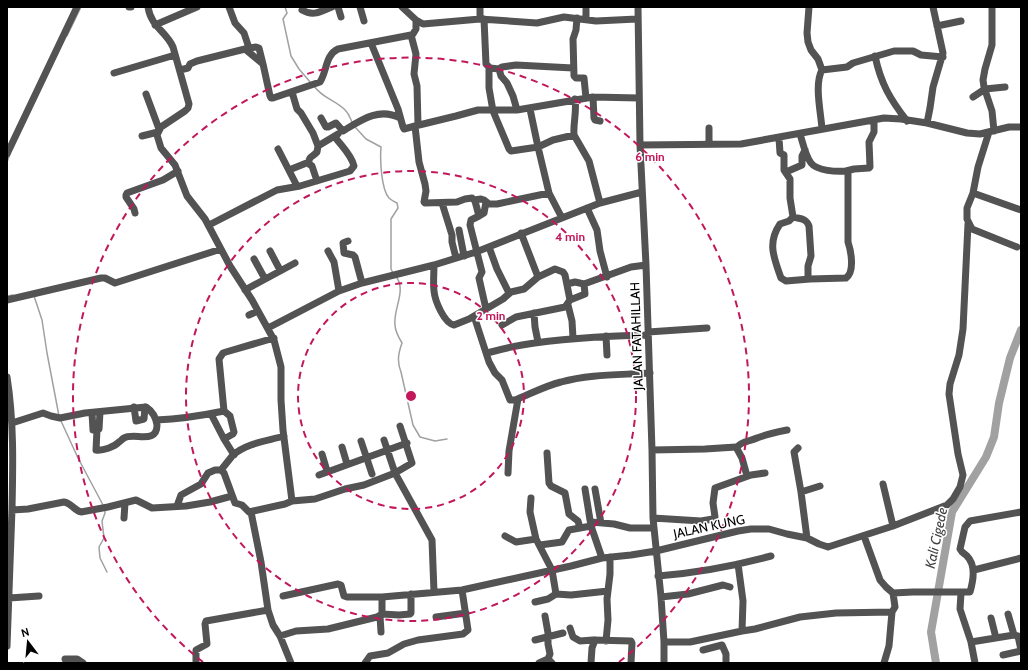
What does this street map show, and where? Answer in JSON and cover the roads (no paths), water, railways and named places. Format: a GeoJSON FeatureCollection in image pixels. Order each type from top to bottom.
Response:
{"type":"FeatureCollection","features":[{"type":"Feature","properties":{"kind":"street"},"geometry":{"type":"LineString","coordinates":[[7,154],[77,7]]}},
{"type":"Feature","properties":{"kind":"street"},"geometry":{"type":"LineString","coordinates":[[142,136],[158,131],[185,111],[189,104],[180,70],[170,41],[155,25],[148,7]]}},
{"type":"Feature","properties":{"kind":"street"},"geometry":{"type":"LineString","coordinates":[[155,25],[197,7]]}},
{"type":"Feature","properties":{"kind":"street"},"geometry":{"type":"LineString","coordinates":[[229,7],[235,23],[244,33],[247,49],[263,64],[271,98],[314,85],[322,80],[326,66],[334,50],[411,35],[415,31],[416,20]]}},
{"type":"Feature","properties":{"kind":"street"},"geometry":{"type":"LineString","coordinates":[[302,10],[308,14],[315,14],[332,7]]}},
{"type":"Feature","properties":{"kind":"street"},"geometry":{"type":"LineString","coordinates":[[338,7],[341,17]]}},
{"type":"Feature","properties":{"kind":"street"},"geometry":{"type":"LineString","coordinates":[[360,7],[364,21]]}},
{"type":"Feature","properties":{"kind":"street"},"geometry":{"type":"LineString","coordinates":[[402,7],[416,20],[423,24],[482,19],[537,23],[561,17],[596,21],[637,19]]}},
{"type":"Feature","properties":{"kind":"street"},"geometry":{"type":"LineString","coordinates":[[480,7],[486,62],[489,67],[489,88],[493,111],[509,149],[511,151],[538,147],[553,140],[574,135]]}},
{"type":"Feature","properties":{"kind":"street"},"geometry":{"type":"LineString","coordinates":[[586,7],[586,19]]}},
{"type":"Feature","properties":{"kind":"street","name":"JALAN FATAHILLAH"},"geometry":{"type":"LineString","coordinates":[[638,7],[640,145],[650,373],[653,528],[661,597],[664,663]]}},
{"type":"Feature","properties":{"kind":"street"},"geometry":{"type":"LineString","coordinates":[[809,7],[807,33],[808,42],[818,59],[822,70],[820,73],[818,89],[822,129]]}},
{"type":"Feature","properties":{"kind":"street"},"geometry":{"type":"LineString","coordinates":[[927,124],[932,87],[942,57],[942,47],[933,7]]}},
{"type":"Feature","properties":{"kind":"street"},"geometry":{"type":"LineString","coordinates":[[991,131],[992,111],[989,86],[983,80],[992,45],[992,7]]}},
{"type":"Feature","properties":{"kind":"street"},"geometry":{"type":"LineString","coordinates":[[577,18],[576,30],[573,39],[574,78],[584,78],[594,118],[595,120],[600,121]]}},
{"type":"Feature","properties":{"kind":"street"},"geometry":{"type":"LineString","coordinates":[[937,26],[961,21]]}},
{"type":"Feature","properties":{"kind":"street"},"geometry":{"type":"LineString","coordinates":[[411,35],[416,54],[414,69],[417,86],[416,125],[419,162],[426,191],[425,204],[457,202],[469,198],[475,200],[480,199],[496,204],[549,193]]}},
{"type":"Feature","properties":{"kind":"street"},"geometry":{"type":"LineString","coordinates":[[371,43],[404,128],[456,116],[472,110],[517,110],[576,99],[639,98]]}},
{"type":"Feature","properties":{"kind":"street"},"geometry":{"type":"LineString","coordinates":[[180,70],[188,68],[190,64],[197,61],[247,49]]}},
{"type":"Feature","properties":{"kind":"street"},"geometry":{"type":"LineString","coordinates":[[822,70],[847,67],[853,63],[890,51],[902,50],[915,52],[921,55],[942,57]]}},
{"type":"Feature","properties":{"kind":"street"},"geometry":{"type":"LineString","coordinates":[[114,73],[175,55]]}},
{"type":"Feature","properties":{"kind":"street"},"geometry":{"type":"LineString","coordinates":[[875,56],[884,86],[894,104],[909,121]]}},
{"type":"Feature","properties":{"kind":"street"},"geometry":{"type":"LineString","coordinates":[[489,67],[499,69],[502,67],[516,65],[574,68]]}},
{"type":"Feature","properties":{"kind":"street"},"geometry":{"type":"LineString","coordinates":[[499,69],[501,76],[508,83],[517,110]]}},
{"type":"Feature","properties":{"kind":"street"},"geometry":{"type":"LineString","coordinates":[[973,97],[989,86],[1005,87]]}},
{"type":"Feature","properties":{"kind":"street"},"geometry":{"type":"LineString","coordinates":[[292,92],[297,109],[311,129],[318,146],[317,152],[309,158],[309,162]]}},
{"type":"Feature","properties":{"kind":"street"},"geometry":{"type":"LineString","coordinates":[[146,94],[158,131],[158,138],[161,148],[174,163],[187,196],[204,216],[236,277],[247,289]]}},
{"type":"Feature","properties":{"kind":"street"},"geometry":{"type":"LineString","coordinates":[[576,99],[573,129],[574,135],[589,161],[600,203]]}},
{"type":"Feature","properties":{"kind":"street"},"geometry":{"type":"LineString","coordinates":[[530,108],[549,193],[562,218]]}},
{"type":"Feature","properties":{"kind":"street"},"geometry":{"type":"LineString","coordinates":[[318,146],[374,115],[392,114],[400,118]]}},
{"type":"Feature","properties":{"kind":"street"},"geometry":{"type":"LineString","coordinates":[[640,145],[740,144],[888,118],[927,124],[967,133],[980,134],[1008,127],[1021,127]]}},
{"type":"Feature","properties":{"kind":"street"},"geometry":{"type":"LineString","coordinates":[[800,134],[811,164],[817,167],[834,172],[869,168],[869,142],[874,132],[874,120]]}},
{"type":"Feature","properties":{"kind":"street"},"geometry":{"type":"LineString","coordinates":[[311,129],[322,121],[326,127],[336,123],[343,131]]}},
{"type":"Feature","properties":{"kind":"street"},"geometry":{"type":"LineString","coordinates":[[709,128],[709,144]]}},
{"type":"Feature","properties":{"kind":"street","name":"JALAN KUNG"},"geometry":{"type":"LineString","coordinates":[[283,596],[338,584],[341,585],[344,596],[382,597],[462,590],[602,558],[631,555],[751,529],[769,529],[807,538],[828,547],[893,526],[947,505],[953,499],[962,480],[962,470],[958,454],[949,394],[950,384],[959,355],[963,329],[968,224],[967,208],[973,193],[978,167],[991,131]]}},
{"type":"Feature","properties":{"kind":"street"},"geometry":{"type":"LineString","coordinates":[[209,225],[277,190],[317,181],[350,171],[354,166],[349,153],[336,136]]}},
{"type":"Feature","properties":{"kind":"street"},"geometry":{"type":"LineString","coordinates":[[778,138],[780,152],[784,155],[784,169],[790,179],[790,198],[793,217]]}},
{"type":"Feature","properties":{"kind":"street"},"geometry":{"type":"LineString","coordinates":[[278,149],[296,186]]}},
{"type":"Feature","properties":{"kind":"street"},"geometry":{"type":"LineString","coordinates":[[786,172],[802,165],[802,156],[805,150]]}},
{"type":"Feature","properties":{"kind":"street"},"geometry":{"type":"LineString","coordinates":[[309,162],[312,166],[317,181]]}},
{"type":"Feature","properties":{"kind":"street"},"geometry":{"type":"LineString","coordinates":[[288,170],[309,162]]}},
{"type":"Feature","properties":{"kind":"street"},"geometry":{"type":"LineString","coordinates":[[135,213],[126,197],[127,193],[163,180],[178,171]]}},
{"type":"Feature","properties":{"kind":"street"},"geometry":{"type":"LineString","coordinates":[[793,217],[789,221],[781,223],[777,228],[772,245],[773,254],[782,280],[846,278],[850,274],[850,247],[848,242],[849,176],[846,171]]}},
{"type":"Feature","properties":{"kind":"street"},"geometry":{"type":"LineString","coordinates":[[268,328],[339,292],[362,283],[464,256],[600,203],[642,192]]}},
{"type":"Feature","properties":{"kind":"street"},"geometry":{"type":"LineString","coordinates":[[973,193],[1021,210]]}},
{"type":"Feature","properties":{"kind":"street"},"geometry":{"type":"LineString","coordinates":[[475,200],[479,216]]}},
{"type":"Feature","properties":{"kind":"street"},"geometry":{"type":"LineString","coordinates":[[486,202],[484,213],[472,219],[470,222],[482,272],[479,278],[486,309]]}},
{"type":"Feature","properties":{"kind":"street"},"geometry":{"type":"LineString","coordinates":[[442,203],[452,235],[456,258]]}},
{"type":"Feature","properties":{"kind":"street"},"geometry":{"type":"LineString","coordinates":[[587,208],[597,230],[600,251],[607,277]]}},
{"type":"Feature","properties":{"kind":"street"},"geometry":{"type":"LineString","coordinates":[[793,217],[804,219],[807,221],[809,226],[811,256],[808,266],[808,279]]}},
{"type":"Feature","properties":{"kind":"street"},"geometry":{"type":"LineString","coordinates":[[968,224],[972,229],[1017,247]]}},
{"type":"Feature","properties":{"kind":"street"},"geometry":{"type":"LineString","coordinates":[[459,230],[464,256]]}},
{"type":"Feature","properties":{"kind":"street"},"geometry":{"type":"LineString","coordinates":[[521,234],[538,276]]}},
{"type":"Feature","properties":{"kind":"street"},"geometry":{"type":"LineString","coordinates":[[348,241],[343,243],[344,253],[355,257],[362,283]]}},
{"type":"Feature","properties":{"kind":"street"},"geometry":{"type":"LineString","coordinates":[[489,247],[497,269],[509,293]]}},
{"type":"Feature","properties":{"kind":"street"},"geometry":{"type":"LineString","coordinates":[[7,300],[101,278],[105,278],[112,282],[118,282],[221,249]]}},
{"type":"Feature","properties":{"kind":"street"},"geometry":{"type":"LineString","coordinates":[[270,251],[280,270]]}},
{"type":"Feature","properties":{"kind":"street"},"geometry":{"type":"LineString","coordinates":[[328,252],[334,262],[339,292]]}},
{"type":"Feature","properties":{"kind":"street"},"geometry":{"type":"LineString","coordinates":[[254,259],[265,279]]}},
{"type":"Feature","properties":{"kind":"street"},"geometry":{"type":"LineString","coordinates":[[247,289],[280,270],[296,263]]}},
{"type":"Feature","properties":{"kind":"street"},"geometry":{"type":"LineString","coordinates":[[434,265],[434,291],[438,304],[447,321],[454,325],[474,316],[503,299],[509,293],[524,289],[538,276],[555,269],[563,272],[567,284],[573,338]]}},
{"type":"Feature","properties":{"kind":"street"},"geometry":{"type":"LineString","coordinates":[[567,284],[575,282],[584,284],[607,277],[631,267],[646,265]]}},
{"type":"Feature","properties":{"kind":"street"},"geometry":{"type":"LineString","coordinates":[[237,270],[274,338],[281,367],[281,400],[292,501]]}},
{"type":"Feature","properties":{"kind":"street"},"geometry":{"type":"LineString","coordinates":[[502,325],[516,317],[565,307],[569,302],[585,294],[584,284]]}},
{"type":"Feature","properties":{"kind":"street"},"geometry":{"type":"LineString","coordinates":[[249,315],[258,311]]}},
{"type":"Feature","properties":{"kind":"street"},"geometry":{"type":"LineString","coordinates":[[534,314],[538,342]]}},
{"type":"Feature","properties":{"kind":"street"},"geometry":{"type":"LineString","coordinates":[[474,316],[491,366],[502,380],[509,398],[512,400],[563,381],[612,375],[650,373]]}},
{"type":"Feature","properties":{"kind":"street"},"geometry":{"type":"LineString","coordinates":[[487,353],[538,342],[573,338],[707,328]]}},
{"type":"Feature","properties":{"kind":"street"},"geometry":{"type":"LineString","coordinates":[[606,336],[607,355]]}},
{"type":"Feature","properties":{"kind":"street"},"geometry":{"type":"LineString","coordinates":[[224,411],[224,394],[219,362],[221,355],[226,352],[274,338]]}},
{"type":"Feature","properties":{"kind":"street"},"geometry":{"type":"LineString","coordinates":[[7,378],[12,423],[10,445],[12,510],[7,646]]}},
{"type":"Feature","properties":{"kind":"street"},"geometry":{"type":"LineString","coordinates":[[508,473],[509,451],[518,399]]}},
{"type":"Feature","properties":{"kind":"street"},"geometry":{"type":"LineString","coordinates":[[12,423],[43,413],[59,418],[134,407],[145,407],[148,408],[156,420],[157,431],[154,434],[142,437],[127,437],[98,451],[95,449],[97,430],[100,426],[100,412]]}},
{"type":"Feature","properties":{"kind":"street"},"geometry":{"type":"LineString","coordinates":[[134,407],[136,420],[144,419],[145,407]]}},
{"type":"Feature","properties":{"kind":"street"},"geometry":{"type":"LineString","coordinates":[[156,420],[171,420],[224,411]]}},
{"type":"Feature","properties":{"kind":"street"},"geometry":{"type":"LineString","coordinates":[[224,411],[230,416],[234,432],[234,434],[224,439]]}},
{"type":"Feature","properties":{"kind":"street"},"geometry":{"type":"LineString","coordinates":[[92,413],[93,430],[97,430]]}},
{"type":"Feature","properties":{"kind":"street"},"geometry":{"type":"LineString","coordinates":[[211,414],[234,455]]}},
{"type":"Feature","properties":{"kind":"street"},"geometry":{"type":"LineString","coordinates":[[221,470],[224,473],[235,503],[242,505],[246,511],[251,512],[292,501],[315,499],[349,488],[364,485],[395,473],[412,463],[407,443],[400,426]]}},
{"type":"Feature","properties":{"kind":"street"},"geometry":{"type":"LineString","coordinates":[[652,450],[737,447],[745,441],[787,430]]}},
{"type":"Feature","properties":{"kind":"street"},"geometry":{"type":"LineString","coordinates":[[177,506],[182,495],[201,484],[208,473],[215,470],[221,470],[234,455],[246,447],[258,442],[284,436]]}},
{"type":"Feature","properties":{"kind":"street"},"geometry":{"type":"LineString","coordinates":[[384,440],[395,473],[432,540],[434,592]]}},
{"type":"Feature","properties":{"kind":"street"},"geometry":{"type":"LineString","coordinates":[[361,441],[372,474]]}},
{"type":"Feature","properties":{"kind":"street"},"geometry":{"type":"LineString","coordinates":[[319,475],[407,443]]}},
{"type":"Feature","properties":{"kind":"street"},"geometry":{"type":"LineString","coordinates":[[342,447],[347,464]]}},
{"type":"Feature","properties":{"kind":"street"},"geometry":{"type":"LineString","coordinates":[[737,447],[747,476]]}},
{"type":"Feature","properties":{"kind":"street"},"geometry":{"type":"LineString","coordinates":[[798,448],[794,452],[807,538]]}},
{"type":"Feature","properties":{"kind":"street"},"geometry":{"type":"LineString","coordinates":[[547,453],[549,484],[565,493],[569,514],[578,521],[580,528]]}},
{"type":"Feature","properties":{"kind":"street"},"geometry":{"type":"LineString","coordinates":[[322,454],[328,471]]}},
{"type":"Feature","properties":{"kind":"street"},"geometry":{"type":"LineString","coordinates":[[653,518],[701,521],[714,519],[714,488],[747,476],[765,473]]}},
{"type":"Feature","properties":{"kind":"street"},"geometry":{"type":"LineString","coordinates":[[883,484],[893,526]]}},
{"type":"Feature","properties":{"kind":"street"},"geometry":{"type":"LineString","coordinates":[[801,492],[820,486]]}},
{"type":"Feature","properties":{"kind":"street"},"geometry":{"type":"LineString","coordinates":[[585,489],[591,524],[602,558]]}},
{"type":"Feature","properties":{"kind":"street"},"geometry":{"type":"LineString","coordinates":[[595,489],[600,523]]}},
{"type":"Feature","properties":{"kind":"street"},"geometry":{"type":"LineString","coordinates":[[12,510],[28,509],[68,502],[79,511],[104,508],[136,500],[151,508],[208,502],[232,496]]}},
{"type":"Feature","properties":{"kind":"street"},"geometry":{"type":"LineString","coordinates":[[531,498],[530,512],[536,539],[552,570],[556,594]]}},
{"type":"Feature","properties":{"kind":"street"},"geometry":{"type":"LineString","coordinates":[[124,518],[125,503]]}},
{"type":"Feature","properties":{"kind":"street"},"geometry":{"type":"LineString","coordinates":[[251,512],[261,562],[268,610],[273,625],[280,636],[291,663]]}},
{"type":"Feature","properties":{"kind":"street"},"geometry":{"type":"LineString","coordinates":[[893,593],[971,592],[974,570],[968,556],[963,554],[960,550],[966,524],[970,521],[1021,512]]}},
{"type":"Feature","properties":{"kind":"street"},"geometry":{"type":"LineString","coordinates":[[540,545],[562,542],[568,531],[591,524],[600,523],[614,524],[630,528],[653,528]]}},
{"type":"Feature","properties":{"kind":"street"},"geometry":{"type":"LineString","coordinates":[[505,536],[516,542],[536,539]]}},
{"type":"Feature","properties":{"kind":"street"},"geometry":{"type":"LineString","coordinates":[[864,536],[880,580],[893,593],[895,607],[892,612],[889,646],[884,663]]}},
{"type":"Feature","properties":{"kind":"street"},"geometry":{"type":"LineString","coordinates":[[658,576],[684,574],[771,556]]}},
{"type":"Feature","properties":{"kind":"street"},"geometry":{"type":"LineString","coordinates":[[606,641],[610,557]]}},
{"type":"Feature","properties":{"kind":"street"},"geometry":{"type":"LineString","coordinates":[[974,570],[1021,558]]}},
{"type":"Feature","properties":{"kind":"street"},"geometry":{"type":"LineString","coordinates":[[738,564],[743,601],[742,631]]}},
{"type":"Feature","properties":{"kind":"street"},"geometry":{"type":"LineString","coordinates":[[661,597],[688,594],[723,585],[730,587]]}},
{"type":"Feature","properties":{"kind":"street"},"geometry":{"type":"LineString","coordinates":[[365,663],[370,656],[388,653],[411,642],[463,634],[468,630],[462,590]]}},
{"type":"Feature","properties":{"kind":"street"},"geometry":{"type":"LineString","coordinates":[[535,602],[548,599],[556,594],[571,595],[608,591]]}},
{"type":"Feature","properties":{"kind":"street"},"geometry":{"type":"LineString","coordinates":[[961,593],[960,609],[971,642],[975,663]]}},
{"type":"Feature","properties":{"kind":"street"},"geometry":{"type":"LineString","coordinates":[[280,636],[296,631],[328,629],[381,615],[410,614],[411,594]]}},
{"type":"Feature","properties":{"kind":"street"},"geometry":{"type":"LineString","coordinates":[[9,598],[39,596]]}},
{"type":"Feature","properties":{"kind":"street"},"geometry":{"type":"LineString","coordinates":[[381,632],[382,597]]}},
{"type":"Feature","properties":{"kind":"street"},"geometry":{"type":"LineString","coordinates":[[196,663],[196,650],[207,644],[206,621],[268,610]]}},
{"type":"Feature","properties":{"kind":"street"},"geometry":{"type":"LineString","coordinates":[[664,642],[690,642],[755,629],[800,617],[836,613],[892,612]]}},
{"type":"Feature","properties":{"kind":"street"},"geometry":{"type":"LineString","coordinates":[[436,617],[466,613]]}},
{"type":"Feature","properties":{"kind":"street"},"geometry":{"type":"LineString","coordinates":[[1003,656],[1021,650],[1018,636],[1008,614]]}},
{"type":"Feature","properties":{"kind":"street"},"geometry":{"type":"LineString","coordinates":[[539,663],[550,661],[545,616]]}},
{"type":"Feature","properties":{"kind":"street"},"geometry":{"type":"LineString","coordinates":[[991,618],[996,638]]}},
{"type":"Feature","properties":{"kind":"street"},"geometry":{"type":"LineString","coordinates":[[570,628],[572,635],[578,640],[617,640],[631,642],[631,663]]}},
{"type":"Feature","properties":{"kind":"street"},"geometry":{"type":"LineString","coordinates":[[535,640],[563,633]]}},
{"type":"Feature","properties":{"kind":"street"},"geometry":{"type":"LineString","coordinates":[[971,642],[989,638],[1018,636]]}},
{"type":"Feature","properties":{"kind":"street"},"geometry":{"type":"LineString","coordinates":[[591,663],[592,648],[595,640]]}},
{"type":"Feature","properties":{"kind":"street"},"geometry":{"type":"LineString","coordinates":[[703,650],[722,645],[726,654],[726,663]]}},
{"type":"Feature","properties":{"kind":"street"},"geometry":{"type":"LineString","coordinates":[[65,659],[76,659],[83,663]]}},
{"type":"Feature","properties":{"kind":"waterway"},"geometry":{"type":"LineString","coordinates":[[67,36],[81,7]]}},
{"type":"Feature","properties":{"kind":"waterway"},"geometry":{"type":"LineString","coordinates":[[285,7],[287,13],[283,19],[291,56],[299,69],[311,83]]}},
{"type":"Feature","properties":{"kind":"waterway"},"geometry":{"type":"LineString","coordinates":[[314,86],[321,94],[342,107],[348,113],[352,122]]}},
{"type":"Feature","properties":{"kind":"waterway"},"geometry":{"type":"LineString","coordinates":[[355,127],[366,139],[381,147],[381,166],[384,188],[389,198],[397,203],[398,208],[391,219],[391,269],[393,273]]}},
{"type":"Feature","properties":{"kind":"waterway"},"geometry":{"type":"LineString","coordinates":[[7,162],[10,154]]}},
{"type":"Feature","properties":{"kind":"waterway"},"geometry":{"type":"LineString","coordinates":[[397,278],[400,295],[395,325],[396,332],[402,343],[399,354],[399,365],[413,425],[420,437],[435,441],[447,439]]}},
{"type":"Feature","properties":{"kind":"waterway"},"geometry":{"type":"LineString","coordinates":[[7,296],[13,295]]}},
{"type":"Feature","properties":{"kind":"waterway"},"geometry":{"type":"LineString","coordinates":[[34,296],[42,320],[59,416]]}},
{"type":"Feature","properties":{"kind":"waterway","name":"Kali Cigede"},"geometry":{"type":"LineString","coordinates":[[936,663],[931,632],[952,512],[986,457],[994,437],[999,403],[1010,358],[1021,330]]}},
{"type":"Feature","properties":{"kind":"waterway"},"geometry":{"type":"LineString","coordinates":[[61,421],[78,458],[103,505]]}},
{"type":"Feature","properties":{"kind":"waterway"},"geometry":{"type":"LineString","coordinates":[[105,511],[102,521],[104,538],[99,547],[100,558],[107,572]]}}]}
